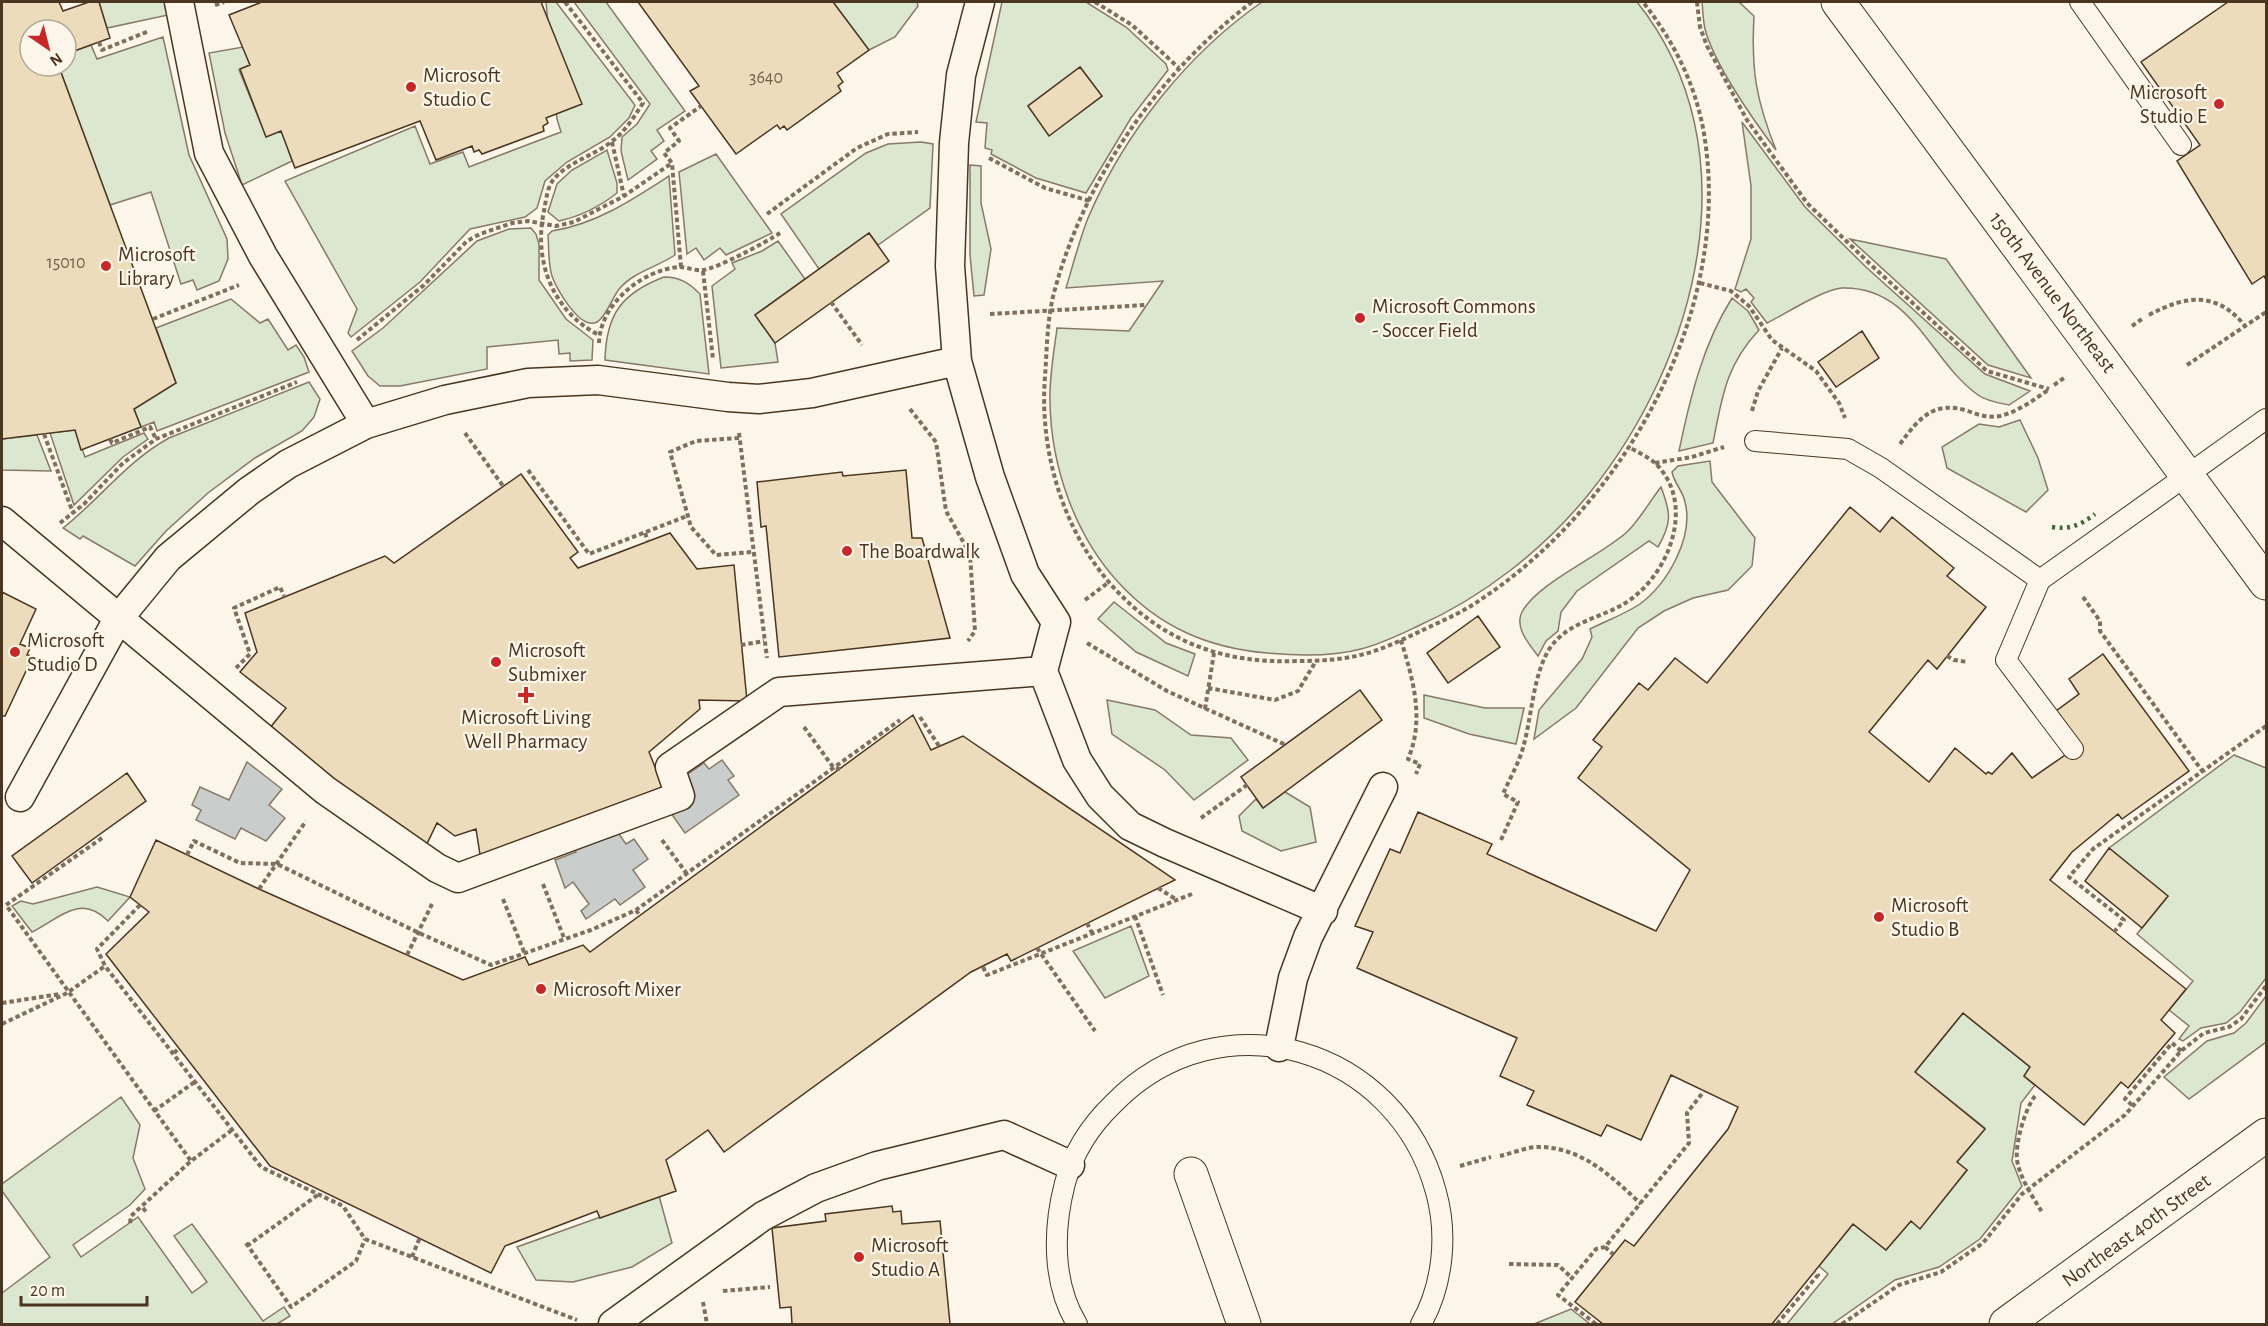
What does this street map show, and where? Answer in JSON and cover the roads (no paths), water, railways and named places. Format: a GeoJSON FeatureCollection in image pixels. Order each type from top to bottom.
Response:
{"type":"FeatureCollection","features":[{"type":"Feature","properties":{"kind":"street"},"geometry":{"type":"LineString","coordinates":[[981,2],[962,75],[954,143],[950,266],[957,361],[987,468],[1025,574],[1056,622],[1043,671],[1077,760],[1100,796],[1130,826],[1323,911]]}},
{"type":"Feature","properties":{"kind":"street","name":"150th Avenue Northeast"},"geometry":{"type":"LineString","coordinates":[[1838,2],[2266,583]]}},
{"type":"Feature","properties":{"kind":"street"},"geometry":{"type":"LineString","coordinates":[[181,10],[209,153],[273,272],[366,424]]}},
{"type":"Feature","properties":{"kind":"street"},"geometry":{"type":"LineString","coordinates":[[20,797],[118,619],[168,558],[249,491],[288,464],[366,424],[442,401],[528,383],[598,380],[759,399],[812,393],[957,361]]}},
{"type":"Feature","properties":{"kind":"street"},"geometry":{"type":"LineString","coordinates":[[2,521],[325,790],[437,868],[458,879],[680,796],[670,767],[779,692],[1043,671]]}},
{"type":"Feature","properties":{"kind":"street"},"geometry":{"type":"LineString","coordinates":[[1279,1047],[1293,978],[1308,937],[1383,787]]}},
{"type":"Feature","properties":{"kind":"street"},"geometry":{"type":"LineString","coordinates":[[613,1324],[763,1216],[816,1188],[877,1166],[1004,1135],[1070,1165]]}},
{"type":"Feature","properties":{"kind":"street","name":"Northeast 40th Street"},"geometry":{"type":"LineString","coordinates":[[2006,1324],[2266,1135]]}},
{"type":"Feature","properties":{"kind":"street"},"geometry":{"type":"LineString","coordinates":[[1191,1174],[1244,1324]]}},
{"type":"Feature","properties":{"kind":"lane"},"geometry":{"type":"LineString","coordinates":[[2080,2],[2181,145]]}},
{"type":"Feature","properties":{"kind":"lane"},"geometry":{"type":"LineString","coordinates":[[2073,749],[2006,660],[2040,580],[2266,419]]}},
{"type":"Feature","properties":{"kind":"lane"},"geometry":{"type":"LineString","coordinates":[[1755,441],[1848,449],[1881,468],[2040,580]]}},
{"type":"Feature","properties":{"kind":"lane"},"geometry":{"type":"LineString","coordinates":[[1077,1324],[1071,1316],[1057,1266],[1057,1215],[1070,1165],[1096,1120],[1132,1084],[1177,1059],[1227,1046],[1279,1047],[1326,1060],[1369,1085],[1404,1121],[1429,1164],[1442,1212],[1442,1262],[1430,1310],[1421,1324]]}},
{"type":"Feature","properties":{"kind":"place","name":"Microsoft Studio C"},"geometry":{"type":"Point","coordinates":[411,87]}},
{"type":"Feature","properties":{"kind":"place","name":"Microsoft Studio E"},"geometry":{"type":"Point","coordinates":[2219,104]}},
{"type":"Feature","properties":{"kind":"place","name":"Microsoft Library"},"geometry":{"type":"Point","coordinates":[106,266]}},
{"type":"Feature","properties":{"kind":"place","name":"Microsoft Commons - Soccer Field"},"geometry":{"type":"Point","coordinates":[1360,318]}},
{"type":"Feature","properties":{"kind":"place","name":"The Boardwalk"},"geometry":{"type":"Point","coordinates":[847,551]}},
{"type":"Feature","properties":{"kind":"place","name":"Microsoft Studio D"},"geometry":{"type":"Point","coordinates":[15,652]}},
{"type":"Feature","properties":{"kind":"place","name":"Microsoft Submixer"},"geometry":{"type":"Point","coordinates":[496,662]}},
{"type":"Feature","properties":{"kind":"place","name":"Microsoft Living Well Pharmacy"},"geometry":{"type":"Point","coordinates":[526,695]}},
{"type":"Feature","properties":{"kind":"place","name":"Microsoft Studio B"},"geometry":{"type":"Point","coordinates":[1879,917]}},
{"type":"Feature","properties":{"kind":"place","name":"Microsoft Mixer"},"geometry":{"type":"Point","coordinates":[541,989]}},
{"type":"Feature","properties":{"kind":"place","name":"Microsoft Studio A"},"geometry":{"type":"Point","coordinates":[859,1257]}}]}
